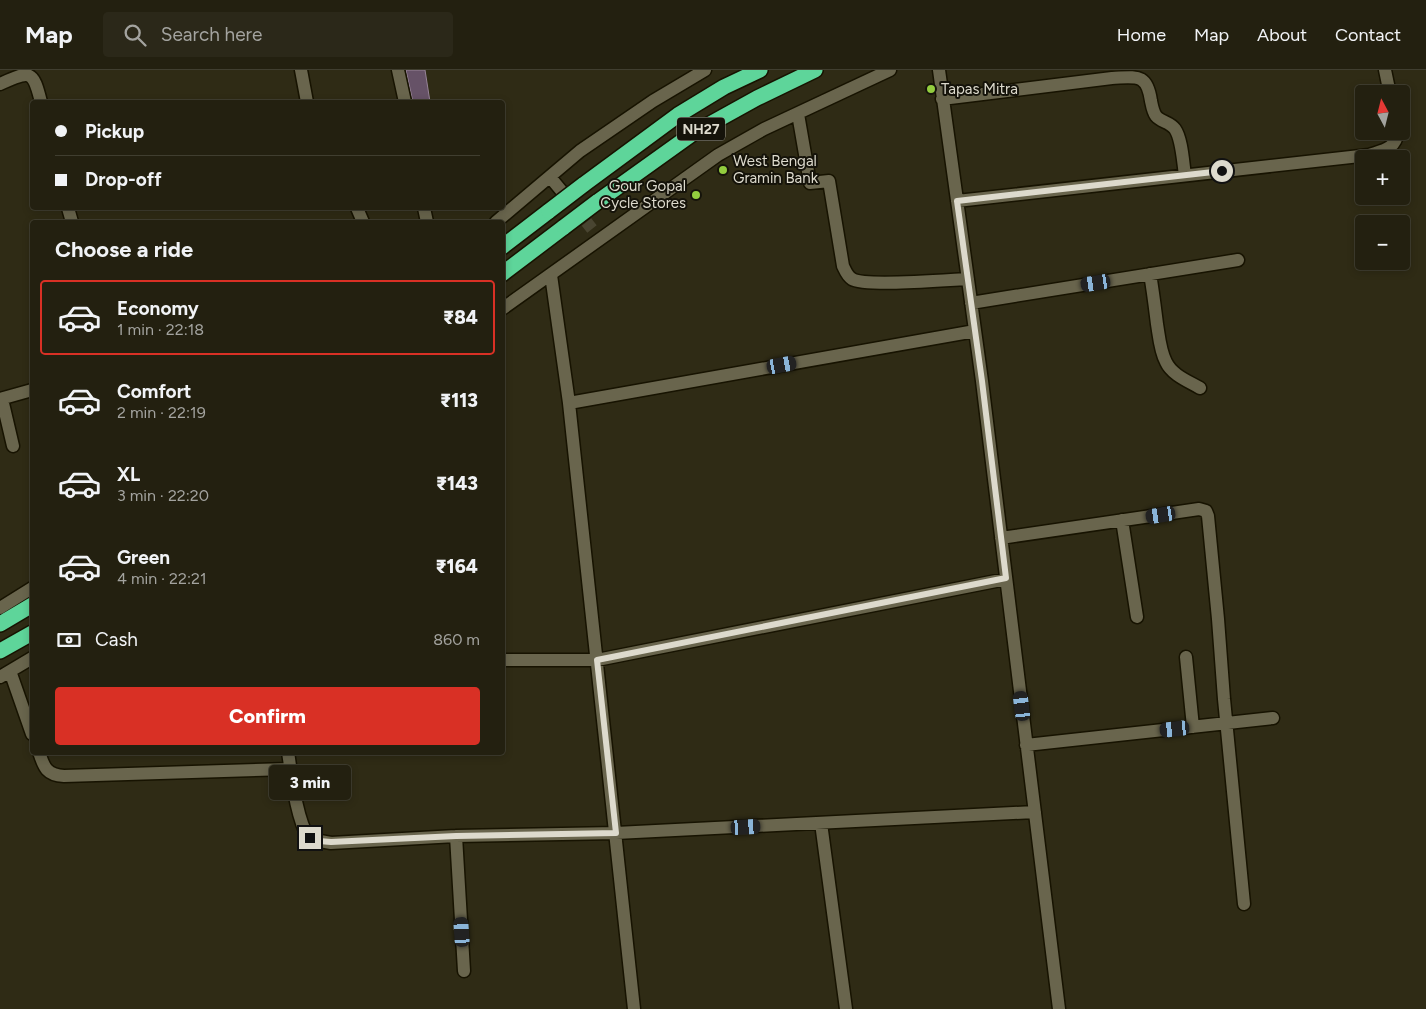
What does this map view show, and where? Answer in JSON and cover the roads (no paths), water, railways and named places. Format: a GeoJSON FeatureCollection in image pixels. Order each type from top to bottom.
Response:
{"type":"FeatureCollection","features":[{"type":"Feature","properties":{"kind":"highway","name":"NH27"},"geometry":{"type":"LineString","coordinates":[[505,245],[678,115],[724,88],[760,70]]}},
{"type":"Feature","properties":{"kind":"highway","name":"NH27"},"geometry":{"type":"LineString","coordinates":[[505,272],[597,202],[692,134],[757,98],[815,70]]}},
{"type":"Feature","properties":{"kind":"highway"},"geometry":{"type":"LineString","coordinates":[[0,624],[30,605]]}},
{"type":"Feature","properties":{"kind":"highway"},"geometry":{"type":"LineString","coordinates":[[0,651],[30,634]]}},
{"type":"Feature","properties":{"kind":"street"},"geometry":{"type":"LineString","coordinates":[[301,70],[307,100]]}},
{"type":"Feature","properties":{"kind":"street"},"geometry":{"type":"LineString","coordinates":[[398,70],[404,100]]}},
{"type":"Feature","properties":{"kind":"street"},"geometry":{"type":"LineString","coordinates":[[498,220],[580,151],[653,101],[705,70]]}},
{"type":"Feature","properties":{"kind":"street"},"geometry":{"type":"LineString","coordinates":[[505,307],[551,274],[596,234],[718,155],[764,129],[890,70]]}},
{"type":"Feature","properties":{"kind":"street"},"geometry":{"type":"LineString","coordinates":[[939,70],[975,331],[1059,1009]]}},
{"type":"Feature","properties":{"kind":"street"},"geometry":{"type":"LineString","coordinates":[[1385,70],[1388,85]]}},
{"type":"Feature","properties":{"kind":"street"},"geometry":{"type":"LineString","coordinates":[[0,84],[19,72],[27,73],[35,80],[40,100]]}},
{"type":"Feature","properties":{"kind":"street"},"geometry":{"type":"LineString","coordinates":[[942,99],[1112,78],[1131,77],[1140,79],[1146,82],[1150,90],[1156,117],[1169,123],[1179,137],[1185,175]]}},
{"type":"Feature","properties":{"kind":"street"},"geometry":{"type":"LineString","coordinates":[[798,114],[810,183],[829,181],[844,266],[847,274],[852,279],[862,282],[919,282],[968,279]]}},
{"type":"Feature","properties":{"kind":"street"},"geometry":{"type":"LineString","coordinates":[[957,201],[1370,154],[1392,146],[1396,140]]}},
{"type":"Feature","properties":{"kind":"street"},"geometry":{"type":"LineString","coordinates":[[550,178],[564,194]]}},
{"type":"Feature","properties":{"kind":"street"},"geometry":{"type":"LineString","coordinates":[[971,303],[1238,260]]}},
{"type":"Feature","properties":{"kind":"street"},"geometry":{"type":"LineString","coordinates":[[551,274],[569,403],[634,1009]]}},
{"type":"Feature","properties":{"kind":"street"},"geometry":{"type":"LineString","coordinates":[[1150,274],[1162,351],[1166,363],[1180,376],[1200,388]]}},
{"type":"Feature","properties":{"kind":"street"},"geometry":{"type":"LineString","coordinates":[[569,403],[975,331]]}},
{"type":"Feature","properties":{"kind":"street"},"geometry":{"type":"LineString","coordinates":[[13,446],[1,399],[30,391]]}},
{"type":"Feature","properties":{"kind":"street"},"geometry":{"type":"LineString","coordinates":[[1001,538],[1199,509],[1204,510],[1208,514],[1244,904]]}},
{"type":"Feature","properties":{"kind":"street"},"geometry":{"type":"LineString","coordinates":[[1122,520],[1137,617]]}},
{"type":"Feature","properties":{"kind":"street"},"geometry":{"type":"LineString","coordinates":[[505,660],[597,660],[1006,578]]}},
{"type":"Feature","properties":{"kind":"street"},"geometry":{"type":"LineString","coordinates":[[0,608],[30,589]]}},
{"type":"Feature","properties":{"kind":"street"},"geometry":{"type":"LineString","coordinates":[[1186,657],[1193,727]]}},
{"type":"Feature","properties":{"kind":"street"},"geometry":{"type":"LineString","coordinates":[[30,659],[5,674],[30,730]]}},
{"type":"Feature","properties":{"kind":"street"},"geometry":{"type":"LineString","coordinates":[[1026,745],[1273,718]]}},
{"type":"Feature","properties":{"kind":"street"},"geometry":{"type":"LineString","coordinates":[[40,755],[47,771],[53,776],[290,769]]}},
{"type":"Feature","properties":{"kind":"street"},"geometry":{"type":"LineString","coordinates":[[288,755],[304,830],[310,838],[331,842],[456,836],[616,833],[1035,812]]}},
{"type":"Feature","properties":{"kind":"street"},"geometry":{"type":"LineString","coordinates":[[820,823],[846,1009]]}},
{"type":"Feature","properties":{"kind":"street"},"geometry":{"type":"LineString","coordinates":[[456,836],[464,971]]}},
{"type":"Feature","properties":{"kind":"tunnel"},"geometry":{"type":"LineString","coordinates":[[564,194],[592,229]]}},
{"type":"Feature","properties":{"kind":"place","name":"Tapas Mitra"},"geometry":{"type":"Point","coordinates":[931,89]}},
{"type":"Feature","properties":{"kind":"place","name":"West Bengal Gramin Bank"},"geometry":{"type":"Point","coordinates":[723,170]}},
{"type":"Feature","properties":{"kind":"place","name":"Gour Gopal Cycle Stores"},"geometry":{"type":"Point","coordinates":[696,195]}}]}
